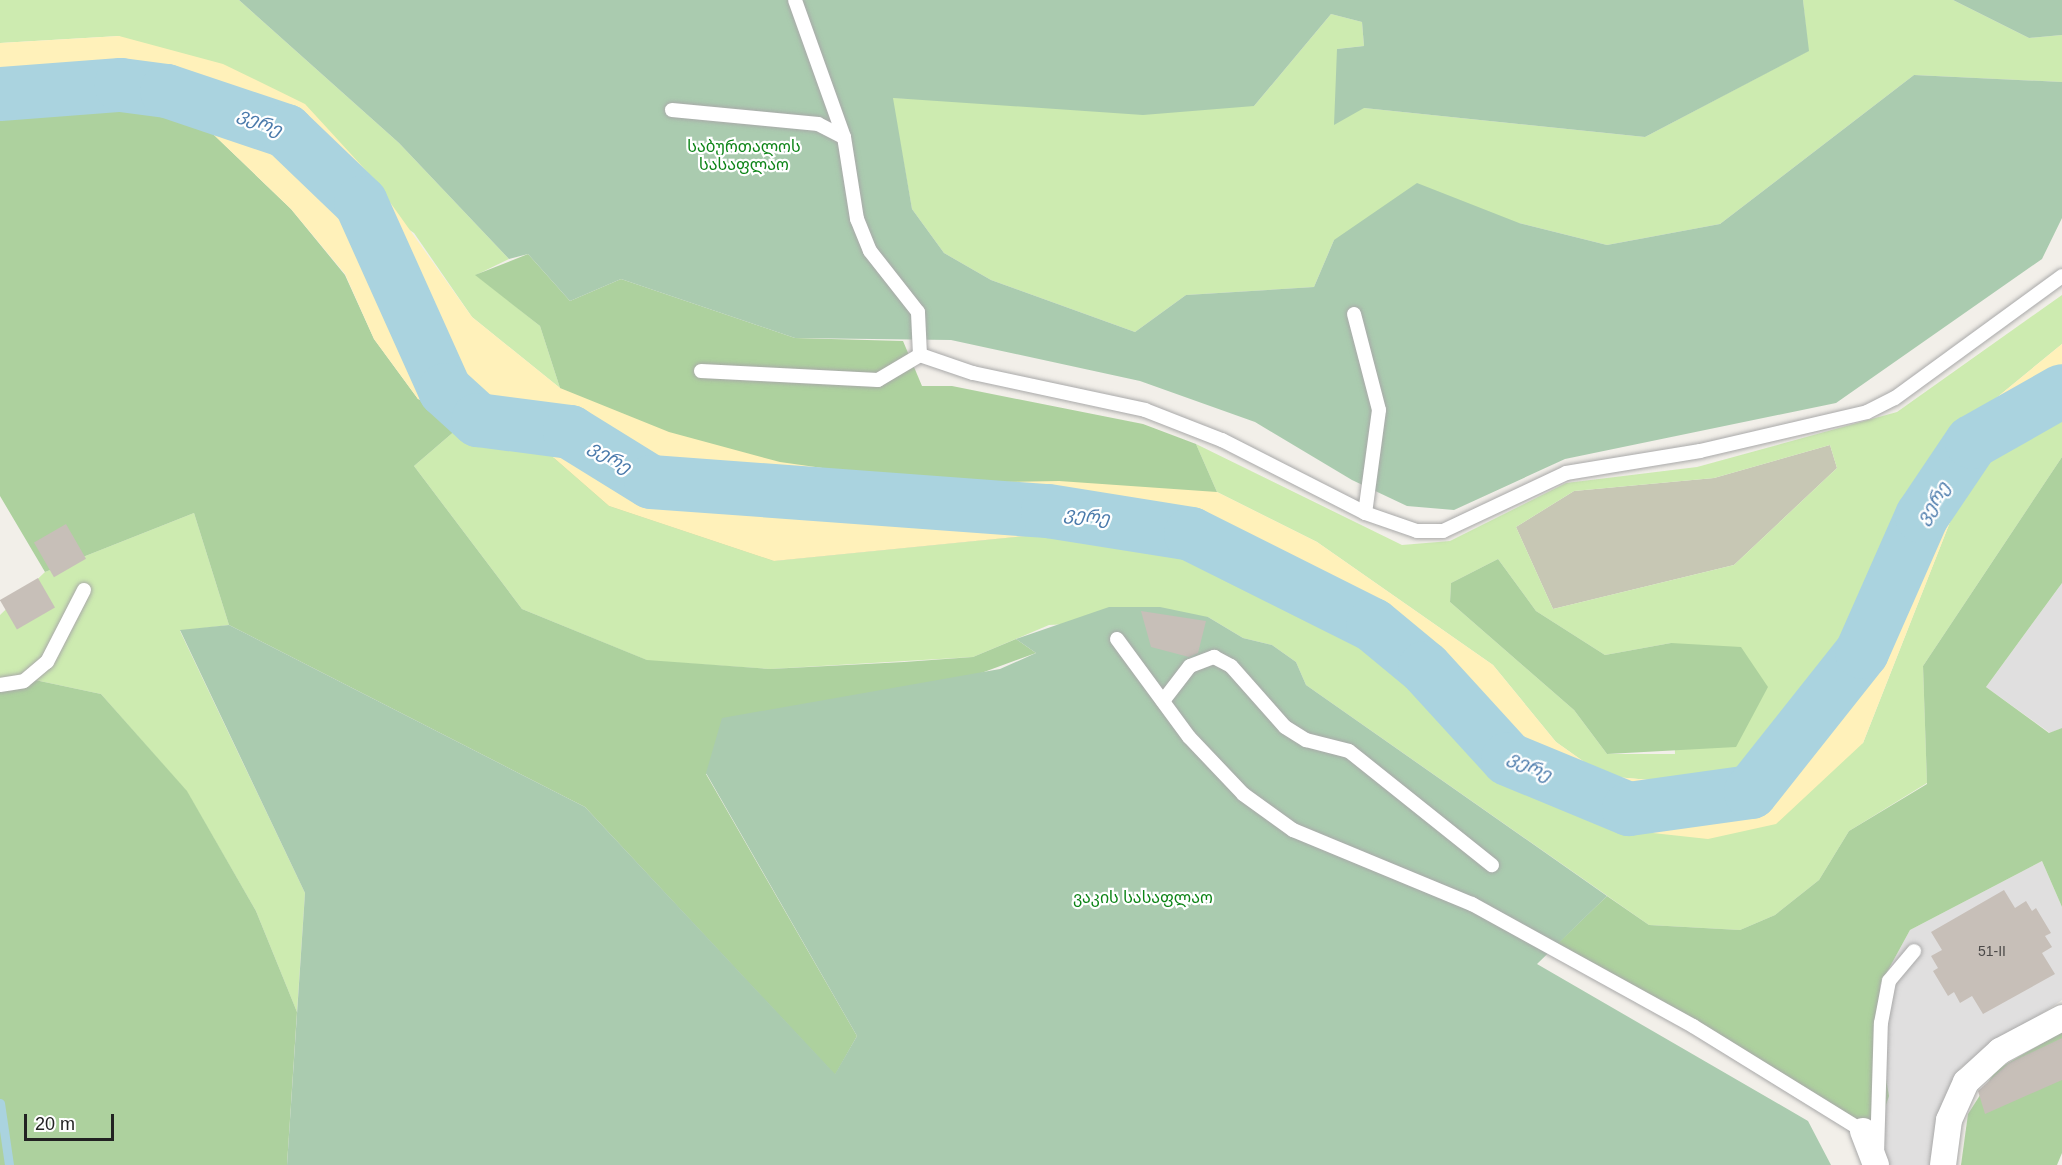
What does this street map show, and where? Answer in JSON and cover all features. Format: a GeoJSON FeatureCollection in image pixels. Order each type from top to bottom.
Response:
{"type":"FeatureCollection","features":[{"type":"Feature","properties":{"kind":"street"},"geometry":{"type":"LineString","coordinates":[[1943,1165],[1949,1120],[1966,1082],[2000,1052],[2062,1018]]}},
{"type":"Feature","properties":{"kind":"street"},"geometry":{"type":"LineString","coordinates":[[1863,1131],[1877,1165]]}},
{"type":"Feature","properties":{"kind":"lane"},"geometry":{"type":"LineString","coordinates":[[795,0],[844,137],[858,219],[870,251],[918,312],[920,355]]}},
{"type":"Feature","properties":{"kind":"lane"},"geometry":{"type":"LineString","coordinates":[[672,110],[818,124],[844,137]]}},
{"type":"Feature","properties":{"kind":"lane"},"geometry":{"type":"LineString","coordinates":[[701,371],[878,380],[920,355],[973,373],[1145,410],[1222,440],[1365,513],[1417,531],[1443,531],[1566,473],[1700,451],[1867,412],[1895,398],[2062,276]]}},
{"type":"Feature","properties":{"kind":"lane"},"geometry":{"type":"LineString","coordinates":[[1354,314],[1379,410],[1365,513]]}},
{"type":"Feature","properties":{"kind":"lane"},"geometry":{"type":"LineString","coordinates":[[0,686],[24,681],[47,662],[84,590]]}},
{"type":"Feature","properties":{"kind":"lane"},"geometry":{"type":"LineString","coordinates":[[1117,639],[1163,701],[1243,794],[1293,830],[1472,904],[1693,1026],[1863,1131]]}},
{"type":"Feature","properties":{"kind":"lane"},"geometry":{"type":"LineString","coordinates":[[1163,701],[1190,666],[1214,657],[1231,666],[1285,727],[1306,740],[1349,751],[1492,865]]}},
{"type":"Feature","properties":{"kind":"lane"},"geometry":{"type":"LineString","coordinates":[[1877,1165],[1881,1023],[1889,981],[1914,951]]}},
{"type":"Feature","properties":{"kind":"shaded area"},"geometry":{"type":"Polygon","coordinates":[[[1830,445],[1837,468],[1734,565],[1553,609],[1516,527],[1574,491],[1714,478],[1830,445]]]}},
{"type":"Feature","properties":{"kind":"shaded area"},"geometry":{"type":"Polygon","coordinates":[[[2062,583],[2062,728],[2050,733],[1986,687],[2062,583]]]}},
{"type":"Feature","properties":{"kind":"shaded area"},"geometry":{"type":"Polygon","coordinates":[[[2042,861],[2062,907],[2062,1000],[1960,1068],[1939,1111],[1933,1165],[1885,1165],[1876,1135],[1880,985],[1910,930],[2042,861]]]}},
{"type":"Feature","properties":{"kind":"green space"},"geometry":{"type":"Polygon","coordinates":[[[0,0],[239,0],[399,143],[509,259],[476,275],[540,326],[560,388],[472,317],[414,233],[119,36],[0,43],[0,0]]]}},
{"type":"Feature","properties":{"kind":"green space","name":"საბურთალოს სასაფლაო"},"geometry":{"type":"Polygon","coordinates":[[[239,0],[1803,0],[1809,51],[1645,137],[1364,108],[1334,125],[1337,49],[1364,46],[1362,22],[1331,14],[1254,106],[1143,115],[893,98],[912,209],[944,253],[991,280],[1135,332],[1186,295],[1314,287],[1334,240],[1417,183],[1519,223],[1607,245],[1720,224],[1914,75],[2062,82],[2062,218],[2042,259],[1836,403],[1565,459],[1454,510],[1407,506],[1352,480],[1255,422],[1140,381],[951,340],[795,338],[621,279],[570,301],[528,254],[509,259],[399,143],[239,0]]]}},
{"type":"Feature","properties":{"kind":"green space"},"geometry":{"type":"Polygon","coordinates":[[[1803,0],[1953,0],[2029,38],[2062,35],[2062,82],[1914,75],[1720,224],[1607,245],[1519,223],[1334,240],[1314,287],[1186,295],[1135,332],[991,280],[944,253],[912,209],[892,98],[1254,106],[1331,14],[1362,22],[1364,46],[1337,49],[1364,108],[1645,137],[1808,51],[1803,0]]]}},
{"type":"Feature","properties":{"kind":"green space"},"geometry":{"type":"Polygon","coordinates":[[[1953,0],[2062,0],[2062,35],[2029,38],[1953,0]]]}},
{"type":"Feature","properties":{"kind":"green space"},"geometry":{"type":"Polygon","coordinates":[[[73,99],[189,111],[291,209],[345,275],[374,339],[418,399],[471,417],[414,466],[522,609],[647,660],[770,669],[904,662],[973,657],[1016,639],[1036,653],[706,774],[857,1036],[835,1075],[585,807],[229,625],[194,513],[45,572],[0,496],[0,121],[73,99]]]}},
{"type":"Feature","properties":{"kind":"green space"},"geometry":{"type":"Polygon","coordinates":[[[528,254],[570,301],[621,279],[795,338],[903,341],[922,386],[952,386],[1143,424],[1196,444],[1217,492],[1103,541],[1035,535],[774,561],[609,506],[554,458],[560,388],[540,326],[475,275],[528,254]]]}},
{"type":"Feature","properties":{"kind":"green space"},"geometry":{"type":"Polygon","coordinates":[[[2062,295],[2062,344],[1945,440],[1855,637],[1794,725],[1738,778],[1673,782],[1604,776],[1556,742],[1493,665],[1317,542],[1217,492],[1196,444],[1402,545],[1450,541],[1566,483],[1697,467],[1897,412],[2062,295]],[[1830,445],[1714,478],[1574,491],[1516,527],[1553,609],[1734,565],[1837,468],[1830,445]],[[1498,559],[1451,583],[1450,602],[1574,710],[1607,754],[1675,754],[1671,643],[1605,655],[1536,611],[1498,559]]]}},
{"type":"Feature","properties":{"kind":"green space"},"geometry":{"type":"Polygon","coordinates":[[[2062,412],[2062,457],[1923,666],[1927,783],[1849,831],[1819,880],[1775,915],[1740,930],[1649,925],[1306,685],[1296,662],[1272,645],[1243,638],[1208,617],[1049,625],[973,657],[770,669],[649,661],[522,609],[414,466],[471,417],[534,426],[554,458],[774,561],[1035,535],[1173,547],[1299,605],[1416,680],[1494,768],[1616,829],[1863,743],[1952,517],[1991,459],[2062,412]]]}},
{"type":"Feature","properties":{"kind":"green space"},"geometry":{"type":"Polygon","coordinates":[[[2062,457],[2062,583],[1986,687],[2049,733],[2062,728],[2062,907],[2042,861],[1910,930],[1880,985],[1880,1045],[1889,1096],[1876,1135],[1553,948],[1607,896],[1649,925],[1740,930],[1775,915],[1819,880],[1849,831],[1927,784],[1923,666],[2062,457]]]}},
{"type":"Feature","properties":{"kind":"green space"},"geometry":{"type":"Polygon","coordinates":[[[194,513],[229,625],[180,631],[305,893],[297,1012],[256,911],[187,792],[101,694],[35,680],[0,680],[0,615],[45,572],[194,513]]]}},
{"type":"Feature","properties":{"kind":"green space"},"geometry":{"type":"Polygon","coordinates":[[[1498,559],[1536,611],[1605,655],[1671,643],[1741,647],[1768,687],[1736,747],[1607,754],[1574,710],[1450,602],[1451,583],[1498,559]]]}},
{"type":"Feature","properties":{"kind":"green space","name":"ვაკის სასაფლაო"},"geometry":{"type":"Polygon","coordinates":[[[1109,607],[1160,607],[1208,617],[1243,638],[1272,645],[1296,662],[1306,685],[1607,896],[1537,964],[1808,1121],[1831,1165],[287,1165],[305,893],[180,630],[229,625],[585,807],[835,1074],[857,1036],[706,773],[722,718],[1000,669],[1036,653],[1016,639],[1109,607]]]}},
{"type":"Feature","properties":{"kind":"green space"},"geometry":{"type":"Polygon","coordinates":[[[0,680],[35,680],[101,694],[187,791],[256,911],[297,1012],[287,1165],[0,1165],[0,680]]]}},
{"type":"Feature","properties":{"kind":"green space"},"geometry":{"type":"Polygon","coordinates":[[[2062,1032],[2062,1153],[2057,1165],[1961,1165],[1968,1114],[1996,1070],[2062,1032]]]}},
{"type":"Feature","properties":{"kind":"sand"},"geometry":{"type":"Polygon","coordinates":[[[119,36],[223,64],[305,104],[372,177],[472,317],[560,388],[669,432],[780,462],[929,483],[1059,481],[1217,492],[1317,542],[1493,665],[1556,742],[1604,776],[1673,782],[1738,778],[1794,725],[1855,637],[1945,440],[2062,344],[2062,412],[1991,459],[1952,517],[1863,743],[1776,824],[1708,839],[1616,829],[1493,768],[1416,680],[1299,605],[1173,547],[1035,535],[774,561],[609,506],[554,458],[534,426],[471,417],[418,399],[374,339],[345,274],[291,209],[189,111],[73,99],[0,121],[0,43],[119,36]]]}},
{"type":"Feature","properties":{"kind":"building"},"geometry":{"type":"Polygon","coordinates":[[[66,524],[86,559],[54,577],[34,542],[66,524]]]}},
{"type":"Feature","properties":{"kind":"building"},"geometry":{"type":"Polygon","coordinates":[[[38,578],[55,607],[17,629],[0,600],[38,578]]]}},
{"type":"Feature","properties":{"kind":"building"},"geometry":{"type":"Polygon","coordinates":[[[1141,611],[1206,621],[1198,653],[1189,657],[1151,647],[1141,611]]]}},
{"type":"Feature","properties":{"kind":"building"},"geometry":{"type":"Polygon","coordinates":[[[2004,890],[2015,908],[2026,901],[2032,911],[2036,908],[2051,933],[2045,936],[2052,947],[2042,953],[2055,974],[1983,1014],[1972,996],[1960,1003],[1954,992],[1948,996],[1933,971],[1938,968],[1931,956],[1942,950],[1931,932],[2004,890]]]}},
{"type":"Feature","properties":{"kind":"building"},"geometry":{"type":"Polygon","coordinates":[[[2062,1038],[2062,1080],[1985,1114],[1978,1091],[2009,1063],[2062,1038]]]}},
{"type":"Feature","properties":{"kind":"waterway","name":"ვერე"},"geometry":{"type":"LineString","coordinates":[[0,94],[121,85],[167,91],[286,131],[361,203],[445,390],[478,420],[570,432],[651,482],[1048,511],[1191,534],[1373,625],[1425,668],[1508,759],[1629,809],[1751,792],[1862,652],[1922,516],[1972,442],[2062,391]]}},
{"type":"Feature","properties":{"kind":"waterway"},"geometry":{"type":"LineString","coordinates":[[0,1103],[9,1165]]}}]}
